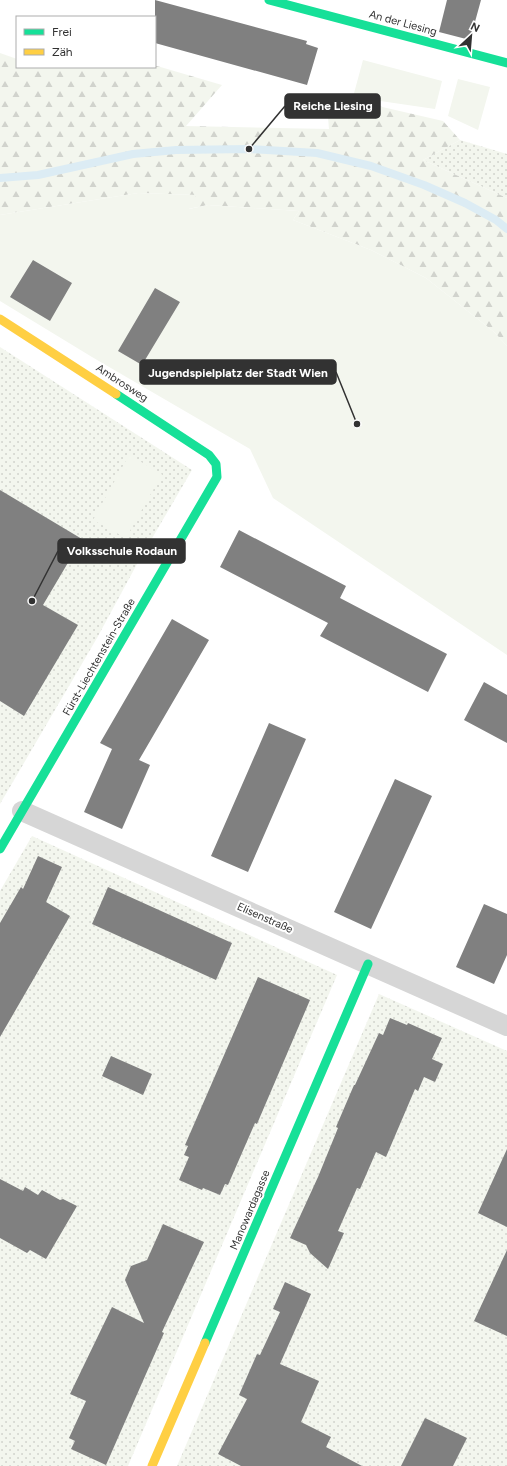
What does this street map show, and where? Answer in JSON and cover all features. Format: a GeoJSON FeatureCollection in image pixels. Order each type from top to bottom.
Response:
{"type":"FeatureCollection","features":[{"type":"Feature","properties":{"kind":"street","name":"An der Liesing"},"geometry":{"type":"LineString","coordinates":[[270,0],[507,63]]}},
{"type":"Feature","properties":{"kind":"street","name":"Ambrosweg"},"geometry":{"type":"LineString","coordinates":[[0,320],[202,450],[215,460],[219,469],[217,477]]}},
{"type":"Feature","properties":{"kind":"street","name":"Fürst-Liechtenstein-Straße"},"geometry":{"type":"LineString","coordinates":[[0,849],[217,477]]}},
{"type":"Feature","properties":{"kind":"street","name":"Elisenstraße"},"geometry":{"type":"LineString","coordinates":[[22,811],[507,1026]]}},
{"type":"Feature","properties":{"kind":"street","name":"Manowardagasse"},"geometry":{"type":"LineString","coordinates":[[152,1466],[368,964]]}},
{"type":"Feature","properties":{"kind":"green space"},"geometry":{"type":"Polygon","coordinates":[[[0,53],[16,59],[16,68],[156,68],[157,66],[222,85],[186,126],[329,129],[326,94],[443,121],[460,140],[423,160],[507,198],[507,346],[494,332],[426,278],[371,250],[293,220],[299,211],[208,205],[188,209],[195,195],[138,193],[0,215],[0,53]]]}},
{"type":"Feature","properties":{"kind":"green space"},"geometry":{"type":"Polygon","coordinates":[[[363,60],[442,81],[435,109],[353,97],[363,60]]]}},
{"type":"Feature","properties":{"kind":"green space"},"geometry":{"type":"Polygon","coordinates":[[[458,79],[490,87],[478,130],[448,116],[458,79]]]}},
{"type":"Feature","properties":{"kind":"green space"},"geometry":{"type":"Polygon","coordinates":[[[460,140],[507,154],[507,198],[423,160],[460,140]]]}},
{"type":"Feature","properties":{"kind":"green space"},"geometry":{"type":"Polygon","coordinates":[[[138,193],[196,195],[189,209],[208,205],[299,211],[293,220],[371,250],[426,278],[494,332],[507,346],[507,655],[273,498],[250,449],[92,357],[0,301],[0,215],[138,193]]]}},
{"type":"Feature","properties":{"kind":"green space"},"geometry":{"type":"Polygon","coordinates":[[[0,347],[192,470],[137,564],[97,638],[0,804],[0,347]]]}},
{"type":"Feature","properties":{"kind":"green space"},"geometry":{"type":"Polygon","coordinates":[[[129,455],[162,474],[126,538],[93,520],[129,455]]]}},
{"type":"Feature","properties":{"kind":"green space"},"geometry":{"type":"Polygon","coordinates":[[[32,836],[337,975],[128,1466],[0,1466],[0,891],[32,836]]]}},
{"type":"Feature","properties":{"kind":"green space"},"geometry":{"type":"Polygon","coordinates":[[[379,994],[507,1051],[507,1466],[177,1466],[379,994]]]}},
{"type":"Feature","properties":{"kind":"building"},"geometry":{"type":"Polygon","coordinates":[[[155,0],[307,41],[306,44],[318,48],[307,85],[156,43],[155,0]]]}},
{"type":"Feature","properties":{"kind":"building"},"geometry":{"type":"Polygon","coordinates":[[[447,0],[481,0],[470,40],[439,32],[447,0]]]}},
{"type":"Feature","properties":{"kind":"building"},"geometry":{"type":"Polygon","coordinates":[[[33,260],[72,283],[50,321],[10,297],[33,260]]]}},
{"type":"Feature","properties":{"kind":"building"},"geometry":{"type":"Polygon","coordinates":[[[155,288],[180,302],[142,365],[118,351],[155,288]]]}},
{"type":"Feature","properties":{"kind":"building"},"geometry":{"type":"Polygon","coordinates":[[[0,490],[82,539],[43,605],[78,625],[24,716],[0,701],[0,490]]]}},
{"type":"Feature","properties":{"kind":"building"},"geometry":{"type":"Polygon","coordinates":[[[239,530],[346,586],[340,598],[447,654],[428,692],[320,636],[328,623],[220,567],[239,530]]]}},
{"type":"Feature","properties":{"kind":"building"},"geometry":{"type":"Polygon","coordinates":[[[172,619],[209,640],[139,760],[150,765],[122,829],[84,812],[112,749],[100,743],[172,619]]]}},
{"type":"Feature","properties":{"kind":"building"},"geometry":{"type":"Polygon","coordinates":[[[484,682],[507,695],[507,743],[464,720],[484,682]]]}},
{"type":"Feature","properties":{"kind":"building"},"geometry":{"type":"Polygon","coordinates":[[[269,723],[306,739],[248,872],[211,856],[269,723]]]}},
{"type":"Feature","properties":{"kind":"building"},"geometry":{"type":"Polygon","coordinates":[[[395,779],[432,796],[371,929],[334,912],[395,779]]]}},
{"type":"Feature","properties":{"kind":"building"},"geometry":{"type":"Polygon","coordinates":[[[38,856],[62,867],[46,902],[70,916],[0,1037],[0,923],[21,887],[23,889],[38,856]]]}},
{"type":"Feature","properties":{"kind":"building"},"geometry":{"type":"Polygon","coordinates":[[[108,887],[232,943],[216,980],[92,924],[108,887]]]}},
{"type":"Feature","properties":{"kind":"building"},"geometry":{"type":"Polygon","coordinates":[[[484,904],[507,914],[507,955],[494,984],[456,967],[484,904]]]}},
{"type":"Feature","properties":{"kind":"building"},"geometry":{"type":"Polygon","coordinates":[[[258,977],[310,1000],[257,1124],[255,1123],[228,1185],[225,1184],[220,1195],[203,1188],[202,1190],[179,1180],[189,1157],[184,1155],[188,1146],[185,1145],[258,977]]]}},
{"type":"Feature","properties":{"kind":"building"},"geometry":{"type":"Polygon","coordinates":[[[390,1018],[407,1025],[408,1023],[442,1038],[432,1059],[443,1064],[435,1082],[424,1077],[418,1091],[415,1089],[386,1157],[376,1152],[360,1189],[357,1188],[338,1231],[344,1233],[328,1269],[310,1253],[306,1245],[290,1238],[318,1177],[338,1128],[336,1127],[354,1085],[379,1033],[383,1035],[390,1018]]]}},
{"type":"Feature","properties":{"kind":"building"},"geometry":{"type":"Polygon","coordinates":[[[111,1056],[152,1074],[143,1095],[102,1076],[111,1056]]]}},
{"type":"Feature","properties":{"kind":"building"},"geometry":{"type":"Polygon","coordinates":[[[507,1149],[507,1227],[478,1213],[507,1149]]]}},
{"type":"Feature","properties":{"kind":"building"},"geometry":{"type":"Polygon","coordinates":[[[0,1179],[23,1191],[25,1187],[38,1195],[42,1190],[60,1200],[63,1199],[77,1206],[46,1259],[30,1250],[27,1253],[0,1238],[0,1179]]]}},
{"type":"Feature","properties":{"kind":"building"},"geometry":{"type":"Polygon","coordinates":[[[163,1224],[204,1242],[162,1332],[164,1333],[106,1465],[71,1449],[75,1441],[69,1438],[86,1401],[70,1394],[112,1307],[144,1323],[125,1280],[131,1266],[147,1260],[163,1224]]]}},
{"type":"Feature","properties":{"kind":"building"},"geometry":{"type":"Polygon","coordinates":[[[507,1250],[507,1336],[474,1321],[507,1250]]]}},
{"type":"Feature","properties":{"kind":"building"},"geometry":{"type":"Polygon","coordinates":[[[285,1282],[311,1294],[280,1364],[319,1381],[301,1422],[331,1437],[326,1447],[362,1466],[241,1466],[218,1454],[247,1399],[239,1395],[257,1354],[260,1355],[280,1312],[273,1309],[285,1282]]]}},
{"type":"Feature","properties":{"kind":"building"},"geometry":{"type":"Polygon","coordinates":[[[425,1418],[467,1438],[453,1466],[401,1466],[425,1418]]]}},
{"type":"Feature","properties":{"kind":"waterway"},"geometry":{"type":"LineString","coordinates":[[0,178],[38,175],[133,154],[176,150],[249,149],[317,153],[371,166],[424,185],[465,203],[496,220],[507,229]]}},
{"type":"Feature","properties":{"kind":"traffic: fast"},"geometry":{"type":"LineString","coordinates":[[269,0],[507,63]]}},
{"type":"Feature","properties":{"kind":"traffic: fast"},"geometry":{"type":"LineString","coordinates":[[0,849],[217,477],[216,464],[209,455],[116,394]]}},
{"type":"Feature","properties":{"kind":"traffic: fast"},"geometry":{"type":"LineString","coordinates":[[205,1343],[368,964]]}},
{"type":"Feature","properties":{"kind":"traffic: slow"},"geometry":{"type":"LineString","coordinates":[[0,319],[116,394]]}},
{"type":"Feature","properties":{"kind":"traffic: slow"},"geometry":{"type":"LineString","coordinates":[[152,1466],[205,1343]]}},
{"type":"Feature","properties":{"kind":"place","name":"Reiche Liesing"},"geometry":{"type":"Point","coordinates":[249,149]}},
{"type":"Feature","properties":{"kind":"place","name":"Jugendspielplatz der Stadt Wien"},"geometry":{"type":"Point","coordinates":[357,424]}},
{"type":"Feature","properties":{"kind":"place","name":"Volksschule Rodaun"},"geometry":{"type":"Point","coordinates":[32,601]}}]}
